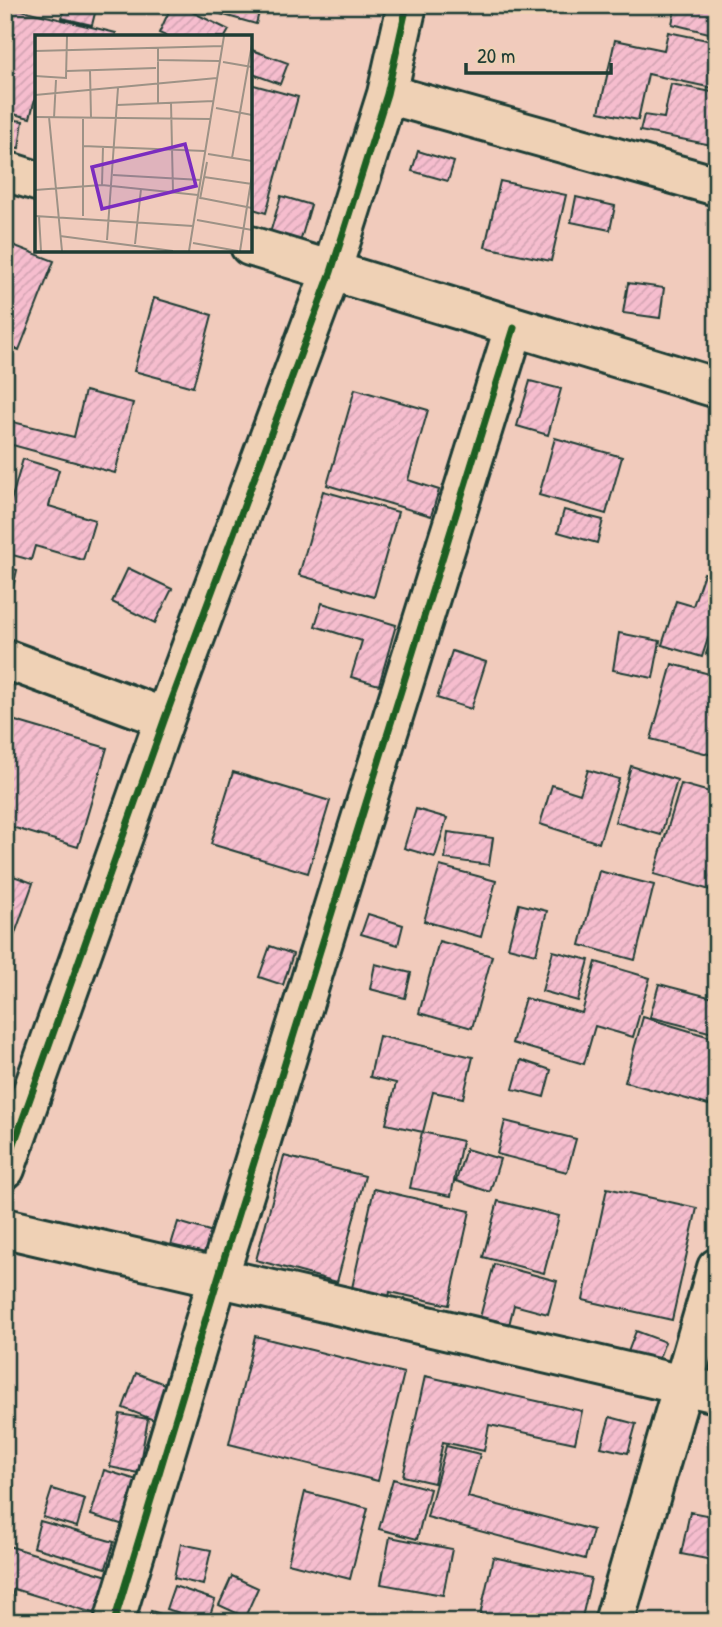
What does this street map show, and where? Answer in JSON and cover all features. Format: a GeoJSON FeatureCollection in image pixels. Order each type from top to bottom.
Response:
{"type":"FeatureCollection","features":[{"type":"Feature","properties":{"kind":"street"},"geometry":{"type":"LineString","coordinates":[[5,1169],[165,718],[331,272],[387,94],[407,5]]}},
{"type":"Feature","properties":{"kind":"street"},"geometry":{"type":"LineString","coordinates":[[387,94],[717,186]]}},
{"type":"Feature","properties":{"kind":"street"},"geometry":{"type":"LineString","coordinates":[[5,171],[35,180]]}},
{"type":"Feature","properties":{"kind":"street"},"geometry":{"type":"LineString","coordinates":[[252,248],[717,388]]}},
{"type":"Feature","properties":{"kind":"street"},"geometry":{"type":"LineString","coordinates":[[114,1622],[514,328]]}},
{"type":"Feature","properties":{"kind":"street"},"geometry":{"type":"LineString","coordinates":[[5,659],[165,718]]}},
{"type":"Feature","properties":{"kind":"street"},"geometry":{"type":"LineString","coordinates":[[5,1227],[699,1388]]}},
{"type":"Feature","properties":{"kind":"street"},"geometry":{"type":"LineString","coordinates":[[614,1622],[699,1388],[717,1268]]}},
{"type":"Feature","properties":{"kind":"building"},"geometry":{"type":"Polygon","coordinates":[[[65,5],[97,5],[92,25],[62,18],[65,5]]]}},
{"type":"Feature","properties":{"kind":"building"},"geometry":{"type":"Polygon","coordinates":[[[172,5],[178,5],[229,30],[226,35],[159,33],[172,5]]]}},
{"type":"Feature","properties":{"kind":"building"},"geometry":{"type":"Polygon","coordinates":[[[188,5],[261,5],[256,24],[188,5]]]}},
{"type":"Feature","properties":{"kind":"building"},"geometry":{"type":"Polygon","coordinates":[[[676,5],[717,5],[717,35],[672,24],[676,5]]]}},
{"type":"Feature","properties":{"kind":"building"},"geometry":{"type":"Polygon","coordinates":[[[5,6],[116,33],[35,35],[35,99],[30,118],[5,112],[5,6]]]}},
{"type":"Feature","properties":{"kind":"building"},"geometry":{"type":"Polygon","coordinates":[[[668,32],[717,42],[717,89],[648,74],[638,120],[599,112],[615,40],[664,50],[668,32]]]}},
{"type":"Feature","properties":{"kind":"building"},"geometry":{"type":"Polygon","coordinates":[[[252,50],[288,63],[280,84],[252,74],[252,50]]]}},
{"type":"Feature","properties":{"kind":"building"},"geometry":{"type":"Polygon","coordinates":[[[671,84],[717,93],[717,146],[640,131],[644,115],[664,118],[671,84]]]}},
{"type":"Feature","properties":{"kind":"building"},"geometry":{"type":"Polygon","coordinates":[[[252,85],[298,97],[266,213],[252,209],[252,85]]]}},
{"type":"Feature","properties":{"kind":"building"},"geometry":{"type":"Polygon","coordinates":[[[5,119],[23,121],[19,148],[5,146],[5,119]]]}},
{"type":"Feature","properties":{"kind":"building"},"geometry":{"type":"Polygon","coordinates":[[[418,151],[454,162],[448,181],[412,171],[418,151]]]}},
{"type":"Feature","properties":{"kind":"building"},"geometry":{"type":"Polygon","coordinates":[[[500,181],[566,195],[551,261],[485,247],[500,181]]]}},
{"type":"Feature","properties":{"kind":"building"},"geometry":{"type":"Polygon","coordinates":[[[281,196],[311,205],[298,249],[268,240],[281,196]]]}},
{"type":"Feature","properties":{"kind":"building"},"geometry":{"type":"Polygon","coordinates":[[[576,197],[615,206],[610,230],[571,222],[576,197]]]}},
{"type":"Feature","properties":{"kind":"building"},"geometry":{"type":"Polygon","coordinates":[[[5,242],[54,261],[19,350],[5,345],[5,242]]]}},
{"type":"Feature","properties":{"kind":"building"},"geometry":{"type":"Polygon","coordinates":[[[628,283],[664,288],[660,318],[623,313],[628,283]]]}},
{"type":"Feature","properties":{"kind":"building"},"geometry":{"type":"Polygon","coordinates":[[[154,298],[212,315],[193,387],[134,371],[154,298]]]}},
{"type":"Feature","properties":{"kind":"building"},"geometry":{"type":"Polygon","coordinates":[[[530,381],[561,389],[548,435],[517,426],[530,381]]]}},
{"type":"Feature","properties":{"kind":"building"},"geometry":{"type":"Polygon","coordinates":[[[355,389],[428,410],[408,480],[439,490],[431,516],[327,485],[355,389]]]}},
{"type":"Feature","properties":{"kind":"building"},"geometry":{"type":"Polygon","coordinates":[[[85,391],[133,403],[115,473],[5,443],[5,420],[74,437],[85,391]]]}},
{"type":"Feature","properties":{"kind":"building"},"geometry":{"type":"Polygon","coordinates":[[[555,438],[622,457],[606,514],[539,495],[555,438]]]}},
{"type":"Feature","properties":{"kind":"building"},"geometry":{"type":"Polygon","coordinates":[[[23,459],[59,470],[49,506],[95,520],[83,560],[35,546],[31,560],[5,553],[5,522],[23,459]]]}},
{"type":"Feature","properties":{"kind":"building"},"geometry":{"type":"Polygon","coordinates":[[[323,491],[398,512],[374,597],[299,575],[323,491]]]}},
{"type":"Feature","properties":{"kind":"building"},"geometry":{"type":"Polygon","coordinates":[[[564,510],[603,520],[597,543],[558,532],[564,510]]]}},
{"type":"Feature","properties":{"kind":"building"},"geometry":{"type":"Polygon","coordinates":[[[5,567],[17,570],[5,623],[5,567]]]}},
{"type":"Feature","properties":{"kind":"building"},"geometry":{"type":"Polygon","coordinates":[[[128,568],[172,589],[155,623],[112,602],[128,568]]]}},
{"type":"Feature","properties":{"kind":"building"},"geometry":{"type":"Polygon","coordinates":[[[704,573],[717,576],[717,624],[713,623],[702,657],[662,645],[676,601],[693,606],[704,573]]]}},
{"type":"Feature","properties":{"kind":"building"},"geometry":{"type":"Polygon","coordinates":[[[322,603],[396,625],[379,685],[351,677],[362,641],[315,626],[322,603]]]}},
{"type":"Feature","properties":{"kind":"building"},"geometry":{"type":"Polygon","coordinates":[[[717,627],[717,658],[706,654],[717,627]]]}},
{"type":"Feature","properties":{"kind":"building"},"geometry":{"type":"Polygon","coordinates":[[[619,633],[660,641],[653,678],[613,670],[619,633]]]}},
{"type":"Feature","properties":{"kind":"building"},"geometry":{"type":"Polygon","coordinates":[[[452,651],[486,662],[471,709],[437,698],[452,651]]]}},
{"type":"Feature","properties":{"kind":"building"},"geometry":{"type":"Polygon","coordinates":[[[672,664],[717,676],[717,738],[712,755],[651,739],[672,664]]]}},
{"type":"Feature","properties":{"kind":"building"},"geometry":{"type":"Polygon","coordinates":[[[12,720],[107,748],[78,847],[5,825],[5,744],[12,720]]]}},
{"type":"Feature","properties":{"kind":"building"},"geometry":{"type":"Polygon","coordinates":[[[631,766],[677,780],[661,835],[615,822],[631,766]]]}},
{"type":"Feature","properties":{"kind":"building"},"geometry":{"type":"Polygon","coordinates":[[[588,770],[619,779],[599,843],[540,824],[552,785],[580,794],[588,770]]]}},
{"type":"Feature","properties":{"kind":"building"},"geometry":{"type":"Polygon","coordinates":[[[233,772],[330,801],[308,873],[211,844],[233,772]]]}},
{"type":"Feature","properties":{"kind":"building"},"geometry":{"type":"Polygon","coordinates":[[[681,784],[717,794],[717,892],[654,874],[681,784]]]}},
{"type":"Feature","properties":{"kind":"building"},"geometry":{"type":"Polygon","coordinates":[[[416,809],[447,818],[435,857],[404,848],[416,809]]]}},
{"type":"Feature","properties":{"kind":"building"},"geometry":{"type":"Polygon","coordinates":[[[448,832],[493,838],[489,865],[445,859],[448,832]]]}},
{"type":"Feature","properties":{"kind":"building"},"geometry":{"type":"Polygon","coordinates":[[[440,866],[496,881],[481,937],[424,921],[440,866]]]}},
{"type":"Feature","properties":{"kind":"building"},"geometry":{"type":"Polygon","coordinates":[[[599,871],[654,885],[635,960],[580,945],[599,871]]]}},
{"type":"Feature","properties":{"kind":"building"},"geometry":{"type":"Polygon","coordinates":[[[5,873],[33,883],[12,942],[5,940],[5,873]]]}},
{"type":"Feature","properties":{"kind":"building"},"geometry":{"type":"Polygon","coordinates":[[[519,904],[547,911],[536,954],[508,947],[519,904]]]}},
{"type":"Feature","properties":{"kind":"building"},"geometry":{"type":"Polygon","coordinates":[[[368,914],[403,925],[398,945],[361,934],[368,914]]]}},
{"type":"Feature","properties":{"kind":"building"},"geometry":{"type":"Polygon","coordinates":[[[439,941],[492,956],[472,1028],[419,1013],[439,941]]]}},
{"type":"Feature","properties":{"kind":"building"},"geometry":{"type":"Polygon","coordinates":[[[270,946],[293,954],[283,985],[259,977],[270,946]]]}},
{"type":"Feature","properties":{"kind":"building"},"geometry":{"type":"Polygon","coordinates":[[[553,951],[589,960],[578,1001],[542,991],[553,951]]]}},
{"type":"Feature","properties":{"kind":"building"},"geometry":{"type":"Polygon","coordinates":[[[596,962],[650,978],[633,1037],[595,1026],[584,1064],[512,1043],[525,998],[582,1013],[596,962]]]}},
{"type":"Feature","properties":{"kind":"building"},"geometry":{"type":"Polygon","coordinates":[[[375,964],[411,973],[405,998],[370,989],[375,964]]]}},
{"type":"Feature","properties":{"kind":"building"},"geometry":{"type":"Polygon","coordinates":[[[659,984],[717,999],[717,1034],[650,1017],[659,984]]]}},
{"type":"Feature","properties":{"kind":"building"},"geometry":{"type":"Polygon","coordinates":[[[643,1017],[717,1039],[717,1089],[712,1106],[625,1082],[643,1017]]]}},
{"type":"Feature","properties":{"kind":"building"},"geometry":{"type":"Polygon","coordinates":[[[379,1036],[473,1057],[463,1098],[433,1092],[423,1132],[386,1124],[396,1083],[370,1077],[379,1036]]]}},
{"type":"Feature","properties":{"kind":"building"},"geometry":{"type":"Polygon","coordinates":[[[521,1060],[551,1070],[544,1097],[513,1089],[521,1060]]]}},
{"type":"Feature","properties":{"kind":"building"},"geometry":{"type":"Polygon","coordinates":[[[505,1121],[576,1139],[567,1172],[497,1154],[505,1121]]]}},
{"type":"Feature","properties":{"kind":"building"},"geometry":{"type":"Polygon","coordinates":[[[422,1132],[462,1141],[451,1196],[410,1188],[422,1132]]]}},
{"type":"Feature","properties":{"kind":"building"},"geometry":{"type":"Polygon","coordinates":[[[466,1149],[500,1159],[490,1192],[456,1181],[466,1149]]]}},
{"type":"Feature","properties":{"kind":"building"},"geometry":{"type":"Polygon","coordinates":[[[284,1156],[365,1176],[337,1282],[256,1260],[284,1156]]]}},
{"type":"Feature","properties":{"kind":"building"},"geometry":{"type":"Polygon","coordinates":[[[607,1188],[697,1208],[672,1320],[583,1300],[607,1188]]]}},
{"type":"Feature","properties":{"kind":"building"},"geometry":{"type":"Polygon","coordinates":[[[374,1189],[470,1211],[449,1305],[390,1292],[385,1315],[348,1306],[374,1189]]]}},
{"type":"Feature","properties":{"kind":"building"},"geometry":{"type":"Polygon","coordinates":[[[498,1201],[559,1216],[544,1273],[483,1257],[498,1201]]]}},
{"type":"Feature","properties":{"kind":"building"},"geometry":{"type":"Polygon","coordinates":[[[178,1222],[213,1232],[200,1275],[165,1265],[178,1222]]]}},
{"type":"Feature","properties":{"kind":"building"},"geometry":{"type":"Polygon","coordinates":[[[494,1264],[557,1281],[548,1314],[514,1305],[507,1333],[478,1325],[494,1264]]]}},
{"type":"Feature","properties":{"kind":"building"},"geometry":{"type":"Polygon","coordinates":[[[636,1331],[665,1342],[654,1371],[625,1360],[636,1331]]]}},
{"type":"Feature","properties":{"kind":"building"},"geometry":{"type":"Polygon","coordinates":[[[255,1336],[404,1373],[378,1481],[229,1444],[255,1336]]]}},
{"type":"Feature","properties":{"kind":"building"},"geometry":{"type":"Polygon","coordinates":[[[136,1373],[167,1385],[154,1420],[123,1408],[136,1373]]]}},
{"type":"Feature","properties":{"kind":"building"},"geometry":{"type":"Polygon","coordinates":[[[425,1376],[582,1411],[575,1443],[489,1425],[484,1451],[443,1442],[434,1483],[403,1476],[425,1376]]]}},
{"type":"Feature","properties":{"kind":"building"},"geometry":{"type":"Polygon","coordinates":[[[120,1414],[148,1419],[138,1473],[110,1467],[120,1414]]]}},
{"type":"Feature","properties":{"kind":"building"},"geometry":{"type":"Polygon","coordinates":[[[610,1417],[636,1424],[628,1453],[601,1447],[610,1417]]]}},
{"type":"Feature","properties":{"kind":"building"},"geometry":{"type":"Polygon","coordinates":[[[446,1446],[480,1454],[468,1497],[593,1530],[585,1559],[427,1517],[446,1446]]]}},
{"type":"Feature","properties":{"kind":"building"},"geometry":{"type":"Polygon","coordinates":[[[104,1470],[137,1480],[124,1525],[91,1515],[104,1470]]]}},
{"type":"Feature","properties":{"kind":"building"},"geometry":{"type":"Polygon","coordinates":[[[393,1479],[430,1489],[417,1539],[379,1529],[393,1479]]]}},
{"type":"Feature","properties":{"kind":"building"},"geometry":{"type":"Polygon","coordinates":[[[52,1489],[85,1499],[77,1527],[43,1517],[52,1489]]]}},
{"type":"Feature","properties":{"kind":"building"},"geometry":{"type":"Polygon","coordinates":[[[305,1492],[368,1508],[350,1579],[288,1563],[305,1492]]]}},
{"type":"Feature","properties":{"kind":"building"},"geometry":{"type":"Polygon","coordinates":[[[690,1512],[717,1517],[717,1561],[681,1554],[690,1512]]]}},
{"type":"Feature","properties":{"kind":"building"},"geometry":{"type":"Polygon","coordinates":[[[40,1521],[114,1542],[106,1568],[33,1547],[40,1521]]]}},
{"type":"Feature","properties":{"kind":"building"},"geometry":{"type":"Polygon","coordinates":[[[390,1537],[452,1549],[443,1595],[381,1584],[390,1537]]]}},
{"type":"Feature","properties":{"kind":"building"},"geometry":{"type":"Polygon","coordinates":[[[181,1544],[211,1550],[203,1585],[174,1578],[181,1544]]]}},
{"type":"Feature","properties":{"kind":"building"},"geometry":{"type":"Polygon","coordinates":[[[5,1545],[111,1577],[100,1615],[14,1589],[10,1602],[5,1601],[5,1545]]]}},
{"type":"Feature","properties":{"kind":"building"},"geometry":{"type":"Polygon","coordinates":[[[493,1557],[591,1578],[581,1622],[479,1620],[493,1557]]]}},
{"type":"Feature","properties":{"kind":"building"},"geometry":{"type":"Polygon","coordinates":[[[232,1576],[258,1588],[245,1617],[219,1605],[232,1576]]]}},
{"type":"Feature","properties":{"kind":"building"},"geometry":{"type":"Polygon","coordinates":[[[174,1586],[215,1600],[208,1621],[166,1609],[174,1586]]]}},
{"type":"Feature","properties":{"kind":"building"},"geometry":{"type":"Polygon","coordinates":[[[151,1611],[188,1622],[148,1622],[151,1611]]]}},
{"type":"Feature","properties":{"kind":"cycle path"},"geometry":{"type":"LineString","coordinates":[[5,1169],[165,718],[331,272],[387,94],[407,5]]}},
{"type":"Feature","properties":{"kind":"cycle path"},"geometry":{"type":"LineString","coordinates":[[114,1622],[219,1275],[514,328]]}}]}
